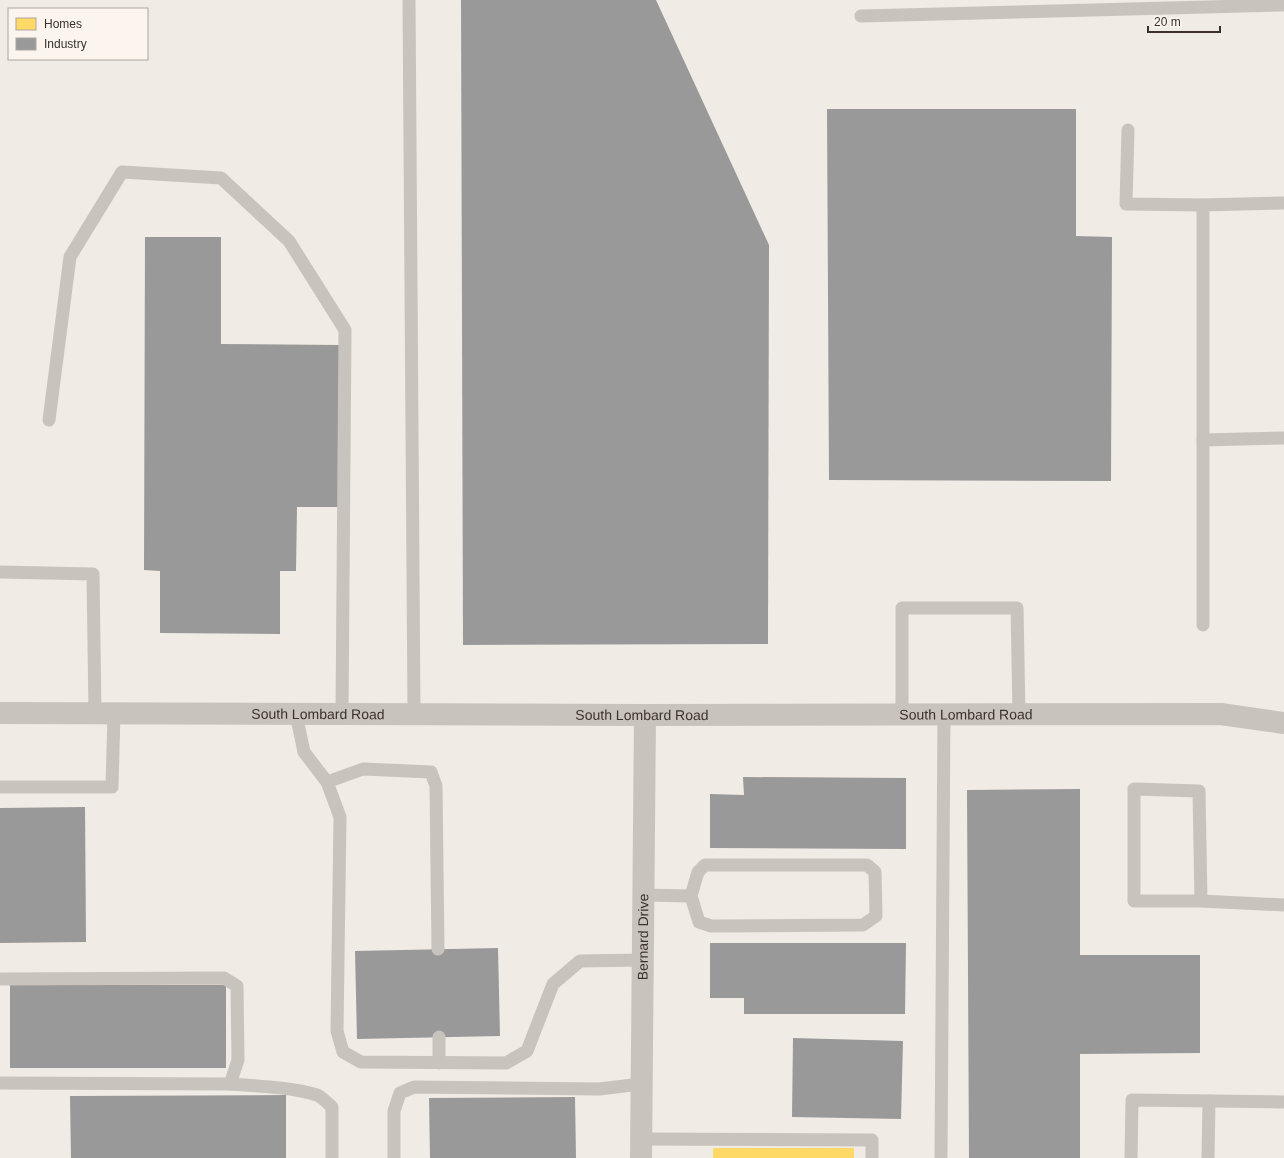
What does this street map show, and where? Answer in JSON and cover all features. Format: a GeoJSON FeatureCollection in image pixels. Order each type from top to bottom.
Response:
{"type":"FeatureCollection","features":[{"type":"Feature","properties":{"kind":"street","name":"South Lombard Road"},"geometry":{"type":"LineString","coordinates":[[0,713],[645,715],[1221,714],[1284,723]]}},
{"type":"Feature","properties":{"kind":"street","name":"Bernard Drive"},"geometry":{"type":"LineString","coordinates":[[641,1148],[645,715]]}},
{"type":"Feature","properties":{"kind":"lane"},"geometry":{"type":"LineString","coordinates":[[409,0],[414,714]]}},
{"type":"Feature","properties":{"kind":"lane"},"geometry":{"type":"LineString","coordinates":[[861,16],[1284,5]]}},
{"type":"Feature","properties":{"kind":"lane"},"geometry":{"type":"LineString","coordinates":[[1128,130],[1126,204],[1203,205],[1284,203]]}},
{"type":"Feature","properties":{"kind":"lane"},"geometry":{"type":"LineString","coordinates":[[49,420],[70,257],[122,172],[221,178],[289,241],[345,330],[342,714]]}},
{"type":"Feature","properties":{"kind":"lane"},"geometry":{"type":"LineString","coordinates":[[1203,205],[1203,625]]}},
{"type":"Feature","properties":{"kind":"lane"},"geometry":{"type":"LineString","coordinates":[[1203,440],[1284,438]]}},
{"type":"Feature","properties":{"kind":"lane"},"geometry":{"type":"LineString","coordinates":[[0,572],[93,574],[104,713],[112,787],[0,787]]}},
{"type":"Feature","properties":{"kind":"lane"},"geometry":{"type":"LineString","coordinates":[[902,714],[902,608],[1017,608],[1019,714]]}},
{"type":"Feature","properties":{"kind":"lane"},"geometry":{"type":"LineString","coordinates":[[296,714],[304,752],[328,782],[340,817],[337,1032],[343,1052],[361,1062],[506,1063],[527,1051],[553,984],[580,961],[642,960]]}},
{"type":"Feature","properties":{"kind":"lane"},"geometry":{"type":"LineString","coordinates":[[942,1158],[944,714]]}},
{"type":"Feature","properties":{"kind":"lane"},"geometry":{"type":"LineString","coordinates":[[328,782],[363,769],[431,772],[436,786],[438,949]]}},
{"type":"Feature","properties":{"kind":"lane"},"geometry":{"type":"LineString","coordinates":[[1201,901],[1199,791],[1134,789],[1134,901],[1201,901],[1284,905]]}},
{"type":"Feature","properties":{"kind":"lane"},"geometry":{"type":"LineString","coordinates":[[705,865],[867,865],[876,872],[876,916],[863,925],[710,926],[699,922],[691,896],[698,872],[705,865]]}},
{"type":"Feature","properties":{"kind":"lane"},"geometry":{"type":"LineString","coordinates":[[643,895],[691,896]]}},
{"type":"Feature","properties":{"kind":"lane"},"geometry":{"type":"LineString","coordinates":[[0,979],[224,978],[237,986],[238,1060],[230,1084]]}},
{"type":"Feature","properties":{"kind":"lane"},"geometry":{"type":"LineString","coordinates":[[439,1037],[439,1063]]}},
{"type":"Feature","properties":{"kind":"lane"},"geometry":{"type":"LineString","coordinates":[[0,1084],[230,1084],[299,1091],[318,1096],[332,1107],[332,1158]]}},
{"type":"Feature","properties":{"kind":"lane"},"geometry":{"type":"LineString","coordinates":[[394,1158],[394,1111],[400,1093],[414,1087],[599,1089],[641,1084]]}},
{"type":"Feature","properties":{"kind":"lane"},"geometry":{"type":"LineString","coordinates":[[1131,1158],[1132,1100],[1284,1102]]}},
{"type":"Feature","properties":{"kind":"lane"},"geometry":{"type":"LineString","coordinates":[[1208,1158],[1209,1101]]}},
{"type":"Feature","properties":{"kind":"lane"},"geometry":{"type":"LineString","coordinates":[[641,1148],[872,1140],[872,1158]]}},
{"type":"Feature","properties":{"kind":"building: Homes"},"geometry":{"type":"Polygon","coordinates":[[[713,1148],[854,1148],[854,1158],[713,1158],[713,1148]]]}},
{"type":"Feature","properties":{"kind":"building: Industry"},"geometry":{"type":"Polygon","coordinates":[[[461,0],[656,0],[769,245],[768,644],[463,645],[461,0]]]}},
{"type":"Feature","properties":{"kind":"building: Industry"},"geometry":{"type":"Polygon","coordinates":[[[827,109],[1076,109],[1076,236],[1112,237],[1111,481],[829,480],[827,109]]]}},
{"type":"Feature","properties":{"kind":"building: Industry"},"geometry":{"type":"Polygon","coordinates":[[[145,237],[221,237],[221,344],[340,345],[339,507],[297,507],[296,571],[280,571],[280,634],[160,633],[160,571],[144,570],[145,237]]]}},
{"type":"Feature","properties":{"kind":"building: Industry"},"geometry":{"type":"Polygon","coordinates":[[[743,777],[906,778],[906,849],[710,848],[710,794],[744,795],[743,777]]]}},
{"type":"Feature","properties":{"kind":"building: Industry"},"geometry":{"type":"Polygon","coordinates":[[[1080,789],[1080,955],[1200,955],[1200,1053],[1080,1054],[1080,1158],[969,1158],[967,790],[1080,789]]]}},
{"type":"Feature","properties":{"kind":"building: Industry"},"geometry":{"type":"Polygon","coordinates":[[[85,807],[86,942],[0,943],[0,808],[85,807]]]}},
{"type":"Feature","properties":{"kind":"building: Industry"},"geometry":{"type":"Polygon","coordinates":[[[710,943],[906,943],[905,1014],[744,1014],[744,998],[710,998],[710,943]]]}},
{"type":"Feature","properties":{"kind":"building: Industry"},"geometry":{"type":"Polygon","coordinates":[[[498,948],[500,1036],[357,1039],[355,951],[498,948]]]}},
{"type":"Feature","properties":{"kind":"building: Industry"},"geometry":{"type":"Polygon","coordinates":[[[10,985],[226,985],[226,1068],[10,1068],[10,985]]]}},
{"type":"Feature","properties":{"kind":"building: Industry"},"geometry":{"type":"Polygon","coordinates":[[[793,1038],[903,1041],[901,1119],[792,1117],[793,1038]]]}},
{"type":"Feature","properties":{"kind":"building: Industry"},"geometry":{"type":"Polygon","coordinates":[[[286,1095],[286,1158],[71,1158],[70,1096],[286,1095]]]}},
{"type":"Feature","properties":{"kind":"building: Industry"},"geometry":{"type":"Polygon","coordinates":[[[575,1097],[576,1158],[430,1158],[429,1098],[575,1097]]]}}]}
